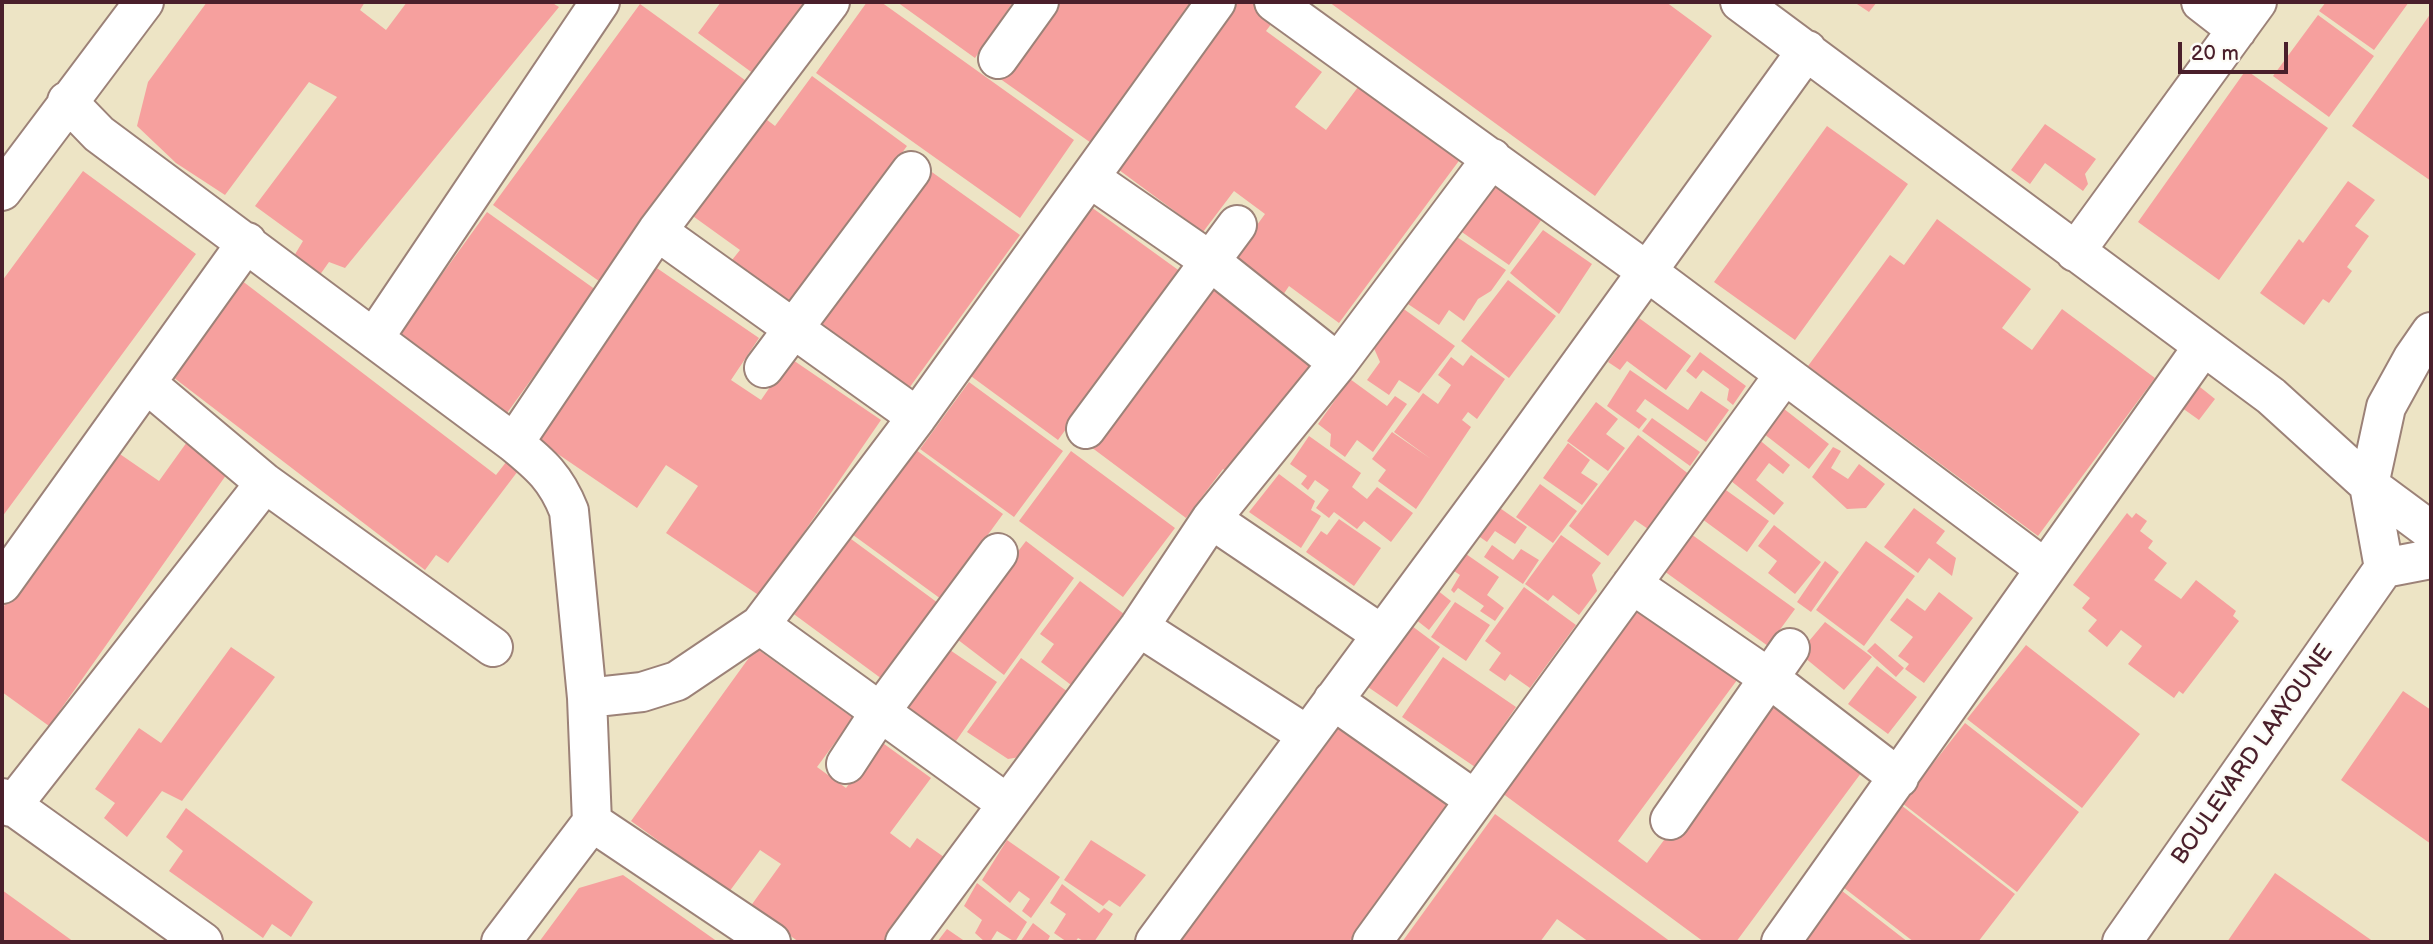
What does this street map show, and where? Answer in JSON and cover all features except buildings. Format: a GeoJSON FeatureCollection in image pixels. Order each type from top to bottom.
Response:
{"type":"FeatureCollection","features":[{"type":"Feature","properties":{"kind":"street"},"geometry":{"type":"LineString","coordinates":[[2,191],[144,2]]}},
{"type":"Feature","properties":{"kind":"street"},"geometry":{"type":"LineString","coordinates":[[374,338],[600,2]]}},
{"type":"Feature","properties":{"kind":"street"},"geometry":{"type":"LineString","coordinates":[[514,443],[657,231],[830,2]]}},
{"type":"Feature","properties":{"kind":"street"},"geometry":{"type":"LineString","coordinates":[[998,59],[1039,2]]}},
{"type":"Feature","properties":{"kind":"street"},"geometry":{"type":"LineString","coordinates":[[587,698],[642,692],[677,681],[760,625],[917,417],[1216,2]]}},
{"type":"Feature","properties":{"kind":"street"},"geometry":{"type":"LineString","coordinates":[[1274,2],[1645,270],[2044,568]]}},
{"type":"Feature","properties":{"kind":"street"},"geometry":{"type":"LineString","coordinates":[[1740,2],[2202,348],[2271,396],[2369,485],[2431,531]]}},
{"type":"Feature","properties":{"kind":"street"},"geometry":{"type":"LineString","coordinates":[[2076,252],[2247,16],[2201,2]]}},
{"type":"Feature","properties":{"kind":"street"},"geometry":{"type":"LineString","coordinates":[[1155,942],[1503,471],[1645,270],[1807,50]]}},
{"type":"Feature","properties":{"kind":"street"},"geometry":{"type":"LineString","coordinates":[[67,101],[100,134],[514,443],[541,465],[559,486],[569,511],[587,698],[592,822],[501,942]]}},
{"type":"Feature","properties":{"kind":"street"},"geometry":{"type":"LineString","coordinates":[[905,942],[1139,626],[1211,519],[1338,363],[1492,158]]}},
{"type":"Feature","properties":{"kind":"street"},"geometry":{"type":"LineString","coordinates":[[764,368],[911,171]]}},
{"type":"Feature","properties":{"kind":"street"},"geometry":{"type":"LineString","coordinates":[[1090,178],[1210,261],[1338,363]]}},
{"type":"Feature","properties":{"kind":"street"},"geometry":{"type":"LineString","coordinates":[[1086,429],[1237,225]]}},
{"type":"Feature","properties":{"kind":"street"},"geometry":{"type":"LineString","coordinates":[[657,231],[917,417]]}},
{"type":"Feature","properties":{"kind":"street"},"geometry":{"type":"LineString","coordinates":[[2,584],[247,243]]}},
{"type":"Feature","properties":{"kind":"street"},"geometry":{"type":"LineString","coordinates":[[2431,332],[2386,407],[2369,485],[2384,568],[2431,559]]}},
{"type":"Feature","properties":{"kind":"street"},"geometry":{"type":"LineString","coordinates":[[1781,942],[2202,348]]}},
{"type":"Feature","properties":{"kind":"street"},"geometry":{"type":"LineString","coordinates":[[1373,942],[1784,375]]}},
{"type":"Feature","properties":{"kind":"street"},"geometry":{"type":"LineString","coordinates":[[146,383],[265,483],[493,647]]}},
{"type":"Feature","properties":{"kind":"street"},"geometry":{"type":"LineString","coordinates":[[203,942],[6,802],[265,483]]}},
{"type":"Feature","properties":{"kind":"street"},"geometry":{"type":"LineString","coordinates":[[1211,519],[1381,634]]}},
{"type":"Feature","properties":{"kind":"street"},"geometry":{"type":"LineString","coordinates":[[846,764],[880,712],[998,553]]}},
{"type":"Feature","properties":{"kind":"street","name":"BOULEVARD LAAYOUNE"},"geometry":{"type":"LineString","coordinates":[[2122,942],[2384,568]]}},
{"type":"Feature","properties":{"kind":"street"},"geometry":{"type":"LineString","coordinates":[[1632,584],[1769,678],[1899,778]]}},
{"type":"Feature","properties":{"kind":"street"},"geometry":{"type":"LineString","coordinates":[[760,625],[1006,803]]}},
{"type":"Feature","properties":{"kind":"street"},"geometry":{"type":"LineString","coordinates":[[1139,626],[1307,735]]}},
{"type":"Feature","properties":{"kind":"street"},"geometry":{"type":"LineString","coordinates":[[1670,820],[1790,648]]}},
{"type":"Feature","properties":{"kind":"street"},"geometry":{"type":"LineString","coordinates":[[1333,701],[1475,800]]}},
{"type":"Feature","properties":{"kind":"street"},"geometry":{"type":"LineString","coordinates":[[592,822],[771,942]]}}]}
